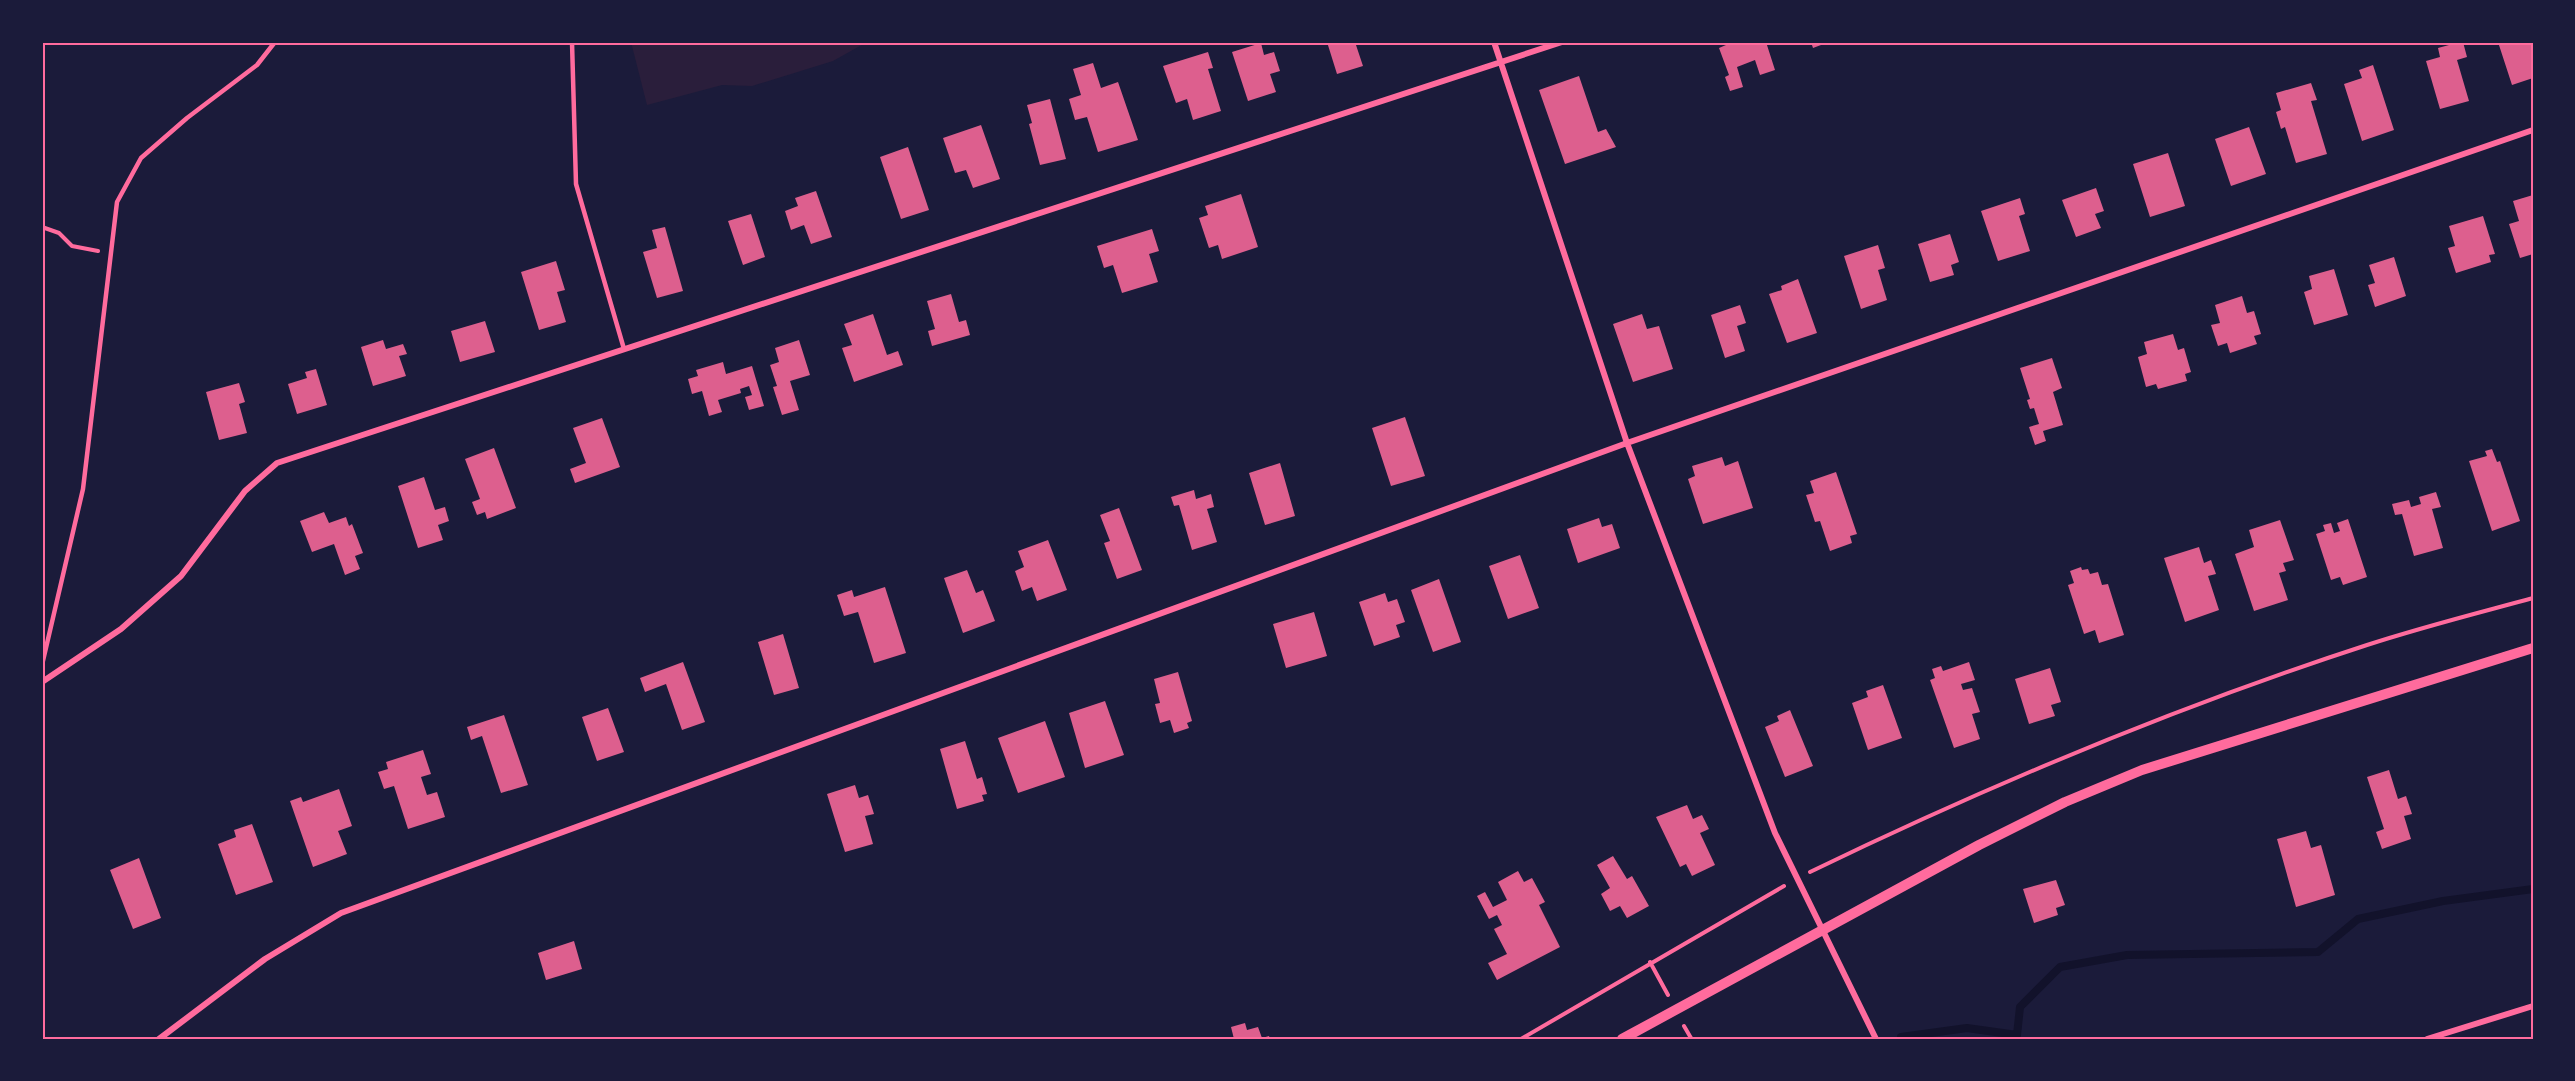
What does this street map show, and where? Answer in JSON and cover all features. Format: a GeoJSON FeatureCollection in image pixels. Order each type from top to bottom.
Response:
{"type":"FeatureCollection","features":[{"type":"Feature","properties":{"kind":"street"},"geometry":{"type":"LineString","coordinates":[[1494,42],[1627,443],[1776,833],[1876,1039]]}},
{"type":"Feature","properties":{"kind":"street"},"geometry":{"type":"LineString","coordinates":[[42,682],[121,629],[181,576],[245,491],[278,463],[1563,42]]}},
{"type":"Feature","properties":{"kind":"street"},"geometry":{"type":"LineString","coordinates":[[159,1039],[265,959],[340,913],[1627,443],[2533,130]]}},
{"type":"Feature","properties":{"kind":"street"},"geometry":{"type":"LineString","coordinates":[[1622,1039],[1979,845],[2065,802],[2142,770],[2533,648]]}},
{"type":"Feature","properties":{"kind":"street"},"geometry":{"type":"LineString","coordinates":[[2427,1039],[2533,1006]]}},
{"type":"Feature","properties":{"kind":"lane"},"geometry":{"type":"LineString","coordinates":[[42,665],[83,489],[117,202],[141,158],[187,118],[257,65],[275,42]]}},
{"type":"Feature","properties":{"kind":"lane"},"geometry":{"type":"LineString","coordinates":[[572,42],[576,184],[624,350]]}},
{"type":"Feature","properties":{"kind":"path"},"geometry":{"type":"LineString","coordinates":[[42,227],[59,233],[72,246],[111,254]]}},
{"type":"Feature","properties":{"kind":"path"},"geometry":{"type":"LineString","coordinates":[[1521,1039],[1797,878],[1938,810],[2080,750],[2217,698],[2368,645],[2533,598]]}},
{"type":"Feature","properties":{"kind":"shaded area"},"geometry":{"type":"Polygon","coordinates":[[[631,42],[867,42],[833,61],[752,86],[722,85],[647,105],[631,42]]]}},
{"type":"Feature","properties":{"kind":"building"},"geometry":{"type":"Polygon","coordinates":[[[1327,42],[1355,42],[1363,66],[1337,74],[1327,42]]]}},
{"type":"Feature","properties":{"kind":"building"},"geometry":{"type":"Polygon","coordinates":[[[1725,42],[1766,42],[1775,70],[1760,75],[1755,60],[1737,67],[1743,87],[1730,91],[1725,77],[1729,75],[1719,48],[1726,45],[1725,42]]]}},
{"type":"Feature","properties":{"kind":"building"},"geometry":{"type":"Polygon","coordinates":[[[1811,42],[1829,42],[1813,48],[1811,42]]]}},
{"type":"Feature","properties":{"kind":"building"},"geometry":{"type":"Polygon","coordinates":[[[2463,42],[2467,57],[2457,60],[2469,101],[2440,109],[2426,61],[2440,57],[2438,48],[2463,42]]]}},
{"type":"Feature","properties":{"kind":"building"},"geometry":{"type":"Polygon","coordinates":[[[2498,42],[2533,42],[2533,78],[2512,85],[2498,42]]]}},
{"type":"Feature","properties":{"kind":"building"},"geometry":{"type":"Polygon","coordinates":[[[1261,43],[1264,55],[1274,52],[1280,71],[1270,74],[1276,92],[1248,101],[1232,52],[1261,43]]]}},
{"type":"Feature","properties":{"kind":"building"},"geometry":{"type":"Polygon","coordinates":[[[1208,52],[1213,68],[1208,69],[1221,111],[1193,120],[1187,99],[1176,103],[1163,66],[1208,52]]]}},
{"type":"Feature","properties":{"kind":"building"},"geometry":{"type":"Polygon","coordinates":[[[1093,63],[1101,88],[1118,82],[1138,140],[1098,152],[1087,117],[1075,120],[1069,99],[1081,95],[1073,69],[1093,63]]]}},
{"type":"Feature","properties":{"kind":"building"},"geometry":{"type":"Polygon","coordinates":[[[2373,65],[2394,130],[2362,141],[2344,84],[2362,78],[2359,70],[2373,65]]]}},
{"type":"Feature","properties":{"kind":"building"},"geometry":{"type":"Polygon","coordinates":[[[1579,76],[1598,132],[1606,129],[1616,147],[1565,164],[1539,90],[1579,76]]]}},
{"type":"Feature","properties":{"kind":"building"},"geometry":{"type":"Polygon","coordinates":[[[2311,83],[2317,100],[2311,101],[2327,154],[2296,163],[2285,127],[2281,129],[2276,112],[2281,110],[2276,93],[2311,83]]]}},
{"type":"Feature","properties":{"kind":"building"},"geometry":{"type":"Polygon","coordinates":[[[1050,99],[1066,159],[1040,165],[1029,124],[1032,123],[1027,105],[1050,99]]]}},
{"type":"Feature","properties":{"kind":"building"},"geometry":{"type":"Polygon","coordinates":[[[981,125],[1000,179],[973,188],[966,170],[955,173],[943,138],[981,125]]]}},
{"type":"Feature","properties":{"kind":"building"},"geometry":{"type":"Polygon","coordinates":[[[2249,127],[2266,174],[2231,186],[2215,139],[2249,127]]]}},
{"type":"Feature","properties":{"kind":"building"},"geometry":{"type":"Polygon","coordinates":[[[908,147],[929,210],[901,219],[880,157],[908,147]]]}},
{"type":"Feature","properties":{"kind":"building"},"geometry":{"type":"Polygon","coordinates":[[[2168,153],[2185,206],[2150,217],[2133,164],[2168,153]]]}},
{"type":"Feature","properties":{"kind":"building"},"geometry":{"type":"Polygon","coordinates":[[[2096,188],[2104,211],[2095,214],[2101,228],[2076,237],[2062,200],[2096,188]]]}},
{"type":"Feature","properties":{"kind":"building"},"geometry":{"type":"Polygon","coordinates":[[[816,191],[832,237],[811,244],[804,225],[791,230],[785,211],[798,206],[795,198],[816,191]]]}},
{"type":"Feature","properties":{"kind":"building"},"geometry":{"type":"Polygon","coordinates":[[[1241,194],[1258,247],[1222,259],[1218,245],[1209,248],[1199,218],[1208,215],[1205,206],[1241,194]]]}},
{"type":"Feature","properties":{"kind":"building"},"geometry":{"type":"Polygon","coordinates":[[[2533,195],[2533,254],[2520,258],[2509,224],[2519,221],[2513,201],[2533,195]]]}},
{"type":"Feature","properties":{"kind":"building"},"geometry":{"type":"Polygon","coordinates":[[[2020,198],[2025,214],[2019,216],[2030,251],[1998,261],[1981,211],[2020,198]]]}},
{"type":"Feature","properties":{"kind":"building"},"geometry":{"type":"Polygon","coordinates":[[[751,214],[765,257],[743,265],[728,221],[751,214]]]}},
{"type":"Feature","properties":{"kind":"building"},"geometry":{"type":"Polygon","coordinates":[[[2483,216],[2495,254],[2489,255],[2491,262],[2456,273],[2448,248],[2455,246],[2449,226],[2483,216]]]}},
{"type":"Feature","properties":{"kind":"building"},"geometry":{"type":"Polygon","coordinates":[[[665,227],[683,291],[657,298],[643,252],[657,248],[652,230],[665,227]]]}},
{"type":"Feature","properties":{"kind":"building"},"geometry":{"type":"Polygon","coordinates":[[[1152,229],[1159,251],[1149,254],[1158,282],[1122,293],[1113,265],[1104,268],[1097,246],[1152,229]]]}},
{"type":"Feature","properties":{"kind":"building"},"geometry":{"type":"Polygon","coordinates":[[[1950,234],[1959,262],[1951,265],[1954,275],[1930,282],[1918,244],[1950,234]]]}},
{"type":"Feature","properties":{"kind":"building"},"geometry":{"type":"Polygon","coordinates":[[[1878,245],[1885,268],[1878,270],[1887,300],[1861,309],[1844,256],[1878,245]]]}},
{"type":"Feature","properties":{"kind":"building"},"geometry":{"type":"Polygon","coordinates":[[[2394,257],[2406,296],[2375,307],[2368,285],[2375,283],[2369,265],[2394,257]]]}},
{"type":"Feature","properties":{"kind":"building"},"geometry":{"type":"Polygon","coordinates":[[[556,261],[565,290],[557,292],[566,322],[539,330],[521,272],[556,261]]]}},
{"type":"Feature","properties":{"kind":"building"},"geometry":{"type":"Polygon","coordinates":[[[2334,269],[2348,315],[2314,325],[2304,292],[2312,289],[2309,276],[2334,269]]]}},
{"type":"Feature","properties":{"kind":"building"},"geometry":{"type":"Polygon","coordinates":[[[1798,279],[1817,333],[1787,343],[1769,294],[1782,290],[1781,286],[1798,279]]]}},
{"type":"Feature","properties":{"kind":"building"},"geometry":{"type":"Polygon","coordinates":[[[951,294],[959,322],[966,320],[970,335],[932,346],[928,331],[935,329],[927,301],[951,294]]]}},
{"type":"Feature","properties":{"kind":"building"},"geometry":{"type":"Polygon","coordinates":[[[2242,296],[2247,313],[2254,311],[2261,334],[2254,336],[2257,344],[2230,353],[2227,343],[2218,346],[2211,325],[2220,323],[2215,305],[2242,296]]]}},
{"type":"Feature","properties":{"kind":"building"},"geometry":{"type":"Polygon","coordinates":[[[1740,305],[1746,323],[1737,326],[1745,351],[1725,358],[1711,315],[1740,305]]]}},
{"type":"Feature","properties":{"kind":"building"},"geometry":{"type":"Polygon","coordinates":[[[873,314],[887,355],[898,351],[903,365],[854,382],[842,348],[852,345],[844,324],[873,314]]]}},
{"type":"Feature","properties":{"kind":"building"},"geometry":{"type":"Polygon","coordinates":[[[1642,314],[1647,329],[1659,326],[1673,369],[1633,382],[1613,324],[1642,314]]]}},
{"type":"Feature","properties":{"kind":"building"},"geometry":{"type":"Polygon","coordinates":[[[485,321],[495,352],[460,362],[451,331],[485,321]]]}},
{"type":"Feature","properties":{"kind":"building"},"geometry":{"type":"Polygon","coordinates":[[[2173,334],[2178,350],[2184,348],[2191,372],[2185,374],[2187,381],[2158,389],[2156,384],[2146,387],[2138,357],[2147,354],[2144,342],[2173,334]]]}},
{"type":"Feature","properties":{"kind":"building"},"geometry":{"type":"Polygon","coordinates":[[[383,340],[386,349],[403,344],[407,354],[399,356],[406,376],[373,386],[361,347],[383,340]]]}},
{"type":"Feature","properties":{"kind":"building"},"geometry":{"type":"Polygon","coordinates":[[[799,340],[810,375],[790,381],[799,410],[782,415],[773,387],[777,386],[770,365],[779,362],[775,348],[799,340]]]}},
{"type":"Feature","properties":{"kind":"building"},"geometry":{"type":"Polygon","coordinates":[[[2052,358],[2062,388],[2053,392],[2063,425],[2043,431],[2046,441],[2035,445],[2029,427],[2039,424],[2034,408],[2030,409],[2027,400],[2030,399],[2020,368],[2052,358]]]}},
{"type":"Feature","properties":{"kind":"building"},"geometry":{"type":"Polygon","coordinates":[[[723,362],[726,374],[752,366],[764,406],[749,410],[745,397],[752,395],[749,386],[740,389],[741,393],[718,400],[722,412],[709,416],[702,391],[692,394],[688,379],[698,376],[696,370],[723,362]]]}},
{"type":"Feature","properties":{"kind":"building"},"geometry":{"type":"Polygon","coordinates":[[[316,369],[327,405],[297,414],[288,384],[307,378],[305,372],[316,369]]]}},
{"type":"Feature","properties":{"kind":"building"},"geometry":{"type":"Polygon","coordinates":[[[239,383],[245,402],[239,404],[247,433],[219,440],[206,392],[239,383]]]}},
{"type":"Feature","properties":{"kind":"building"},"geometry":{"type":"Polygon","coordinates":[[[1405,417],[1425,476],[1391,486],[1372,428],[1405,417]]]}},
{"type":"Feature","properties":{"kind":"building"},"geometry":{"type":"Polygon","coordinates":[[[602,418],[620,467],[575,483],[570,469],[586,463],[573,428],[602,418]]]}},
{"type":"Feature","properties":{"kind":"building"},"geometry":{"type":"Polygon","coordinates":[[[494,448],[516,508],[487,519],[485,512],[477,515],[472,502],[480,499],[465,459],[494,448]]]}},
{"type":"Feature","properties":{"kind":"building"},"geometry":{"type":"Polygon","coordinates":[[[2492,449],[2497,462],[2500,461],[2520,521],[2492,531],[2469,461],[2487,456],[2485,451],[2492,449]]]}},
{"type":"Feature","properties":{"kind":"building"},"geometry":{"type":"Polygon","coordinates":[[[1722,457],[1725,466],[1738,461],[1753,508],[1703,524],[1688,479],[1695,476],[1692,466],[1722,457]]]}},
{"type":"Feature","properties":{"kind":"building"},"geometry":{"type":"Polygon","coordinates":[[[1280,463],[1295,516],[1265,525],[1249,473],[1280,463]]]}},
{"type":"Feature","properties":{"kind":"building"},"geometry":{"type":"Polygon","coordinates":[[[1836,472],[1857,534],[1850,536],[1852,543],[1830,551],[1820,521],[1815,522],[1806,495],[1814,493],[1810,481],[1836,472]]]}},
{"type":"Feature","properties":{"kind":"building"},"geometry":{"type":"Polygon","coordinates":[[[424,477],[435,510],[445,507],[449,521],[438,525],[443,540],[418,548],[398,486],[424,477]]]}},
{"type":"Feature","properties":{"kind":"building"},"geometry":{"type":"Polygon","coordinates":[[[1194,490],[1196,499],[1211,494],[1214,507],[1207,509],[1217,542],[1192,550],[1179,505],[1174,506],[1171,497],[1194,490]]]}},
{"type":"Feature","properties":{"kind":"building"},"geometry":{"type":"Polygon","coordinates":[[[2436,492],[2441,507],[2432,509],[2443,548],[2414,556],[2402,514],[2395,515],[2392,504],[2409,500],[2411,507],[2421,504],[2419,497],[2436,492]]]}},
{"type":"Feature","properties":{"kind":"building"},"geometry":{"type":"Polygon","coordinates":[[[1119,508],[1142,570],[1117,579],[1104,543],[1110,541],[1100,515],[1119,508]]]}},
{"type":"Feature","properties":{"kind":"building"},"geometry":{"type":"Polygon","coordinates":[[[324,512],[329,523],[346,517],[349,526],[352,524],[363,553],[355,556],[360,569],[345,575],[334,544],[312,552],[300,521],[324,512]]]}},
{"type":"Feature","properties":{"kind":"building"},"geometry":{"type":"Polygon","coordinates":[[[1599,518],[1602,527],[1612,524],[1620,548],[1578,563],[1567,529],[1599,518]]]}},
{"type":"Feature","properties":{"kind":"building"},"geometry":{"type":"Polygon","coordinates":[[[2348,519],[2367,577],[2343,585],[2340,577],[2331,580],[2316,534],[2325,531],[2323,525],[2331,523],[2334,533],[2340,531],[2337,523],[2348,519]]]}},
{"type":"Feature","properties":{"kind":"building"},"geometry":{"type":"Polygon","coordinates":[[[2280,520],[2294,560],[2283,563],[2286,571],[2279,573],[2288,600],[2254,611],[2235,554],[2254,547],[2249,530],[2280,520]]]}},
{"type":"Feature","properties":{"kind":"building"},"geometry":{"type":"Polygon","coordinates":[[[1048,540],[1067,590],[1037,601],[1032,587],[1022,591],[1015,571],[1024,567],[1018,551],[1048,540]]]}},
{"type":"Feature","properties":{"kind":"building"},"geometry":{"type":"Polygon","coordinates":[[[2199,547],[2204,563],[2211,560],[2216,574],[2208,576],[2219,610],[2185,622],[2164,558],[2199,547]]]}},
{"type":"Feature","properties":{"kind":"building"},"geometry":{"type":"Polygon","coordinates":[[[1520,555],[1539,608],[1508,619],[1489,566],[1520,555]]]}},
{"type":"Feature","properties":{"kind":"building"},"geometry":{"type":"Polygon","coordinates":[[[2081,567],[2082,570],[2088,569],[2090,574],[2098,572],[2102,585],[2108,584],[2124,635],[2099,643],[2095,630],[2084,634],[2068,585],[2074,583],[2070,571],[2081,567]]]}},
{"type":"Feature","properties":{"kind":"building"},"geometry":{"type":"Polygon","coordinates":[[[967,570],[976,593],[983,590],[995,621],[963,633],[944,578],[967,570]]]}},
{"type":"Feature","properties":{"kind":"building"},"geometry":{"type":"Polygon","coordinates":[[[1439,579],[1461,642],[1433,652],[1411,590],[1439,579]]]}},
{"type":"Feature","properties":{"kind":"building"},"geometry":{"type":"Polygon","coordinates":[[[885,587],[906,653],[874,663],[858,612],[844,616],[837,595],[852,590],[854,597],[885,587]]]}},
{"type":"Feature","properties":{"kind":"building"},"geometry":{"type":"Polygon","coordinates":[[[1385,593],[1388,602],[1397,599],[1405,622],[1396,625],[1400,637],[1374,646],[1359,602],[1385,593]]]}},
{"type":"Feature","properties":{"kind":"building"},"geometry":{"type":"Polygon","coordinates":[[[1314,612],[1327,656],[1286,668],[1273,624],[1314,612]]]}},
{"type":"Feature","properties":{"kind":"building"},"geometry":{"type":"Polygon","coordinates":[[[783,634],[799,688],[774,695],[758,642],[783,634]]]}},
{"type":"Feature","properties":{"kind":"building"},"geometry":{"type":"Polygon","coordinates":[[[683,662],[705,722],[682,730],[666,684],[645,692],[640,678],[683,662]]]}},
{"type":"Feature","properties":{"kind":"building"},"geometry":{"type":"Polygon","coordinates":[[[1969,662],[1975,680],[1961,684],[1963,690],[1972,688],[1980,712],[1972,714],[1980,739],[1954,748],[1930,680],[1935,678],[1932,669],[1941,666],[1943,671],[1969,662]]]}},
{"type":"Feature","properties":{"kind":"building"},"geometry":{"type":"Polygon","coordinates":[[[2050,668],[2061,702],[2051,705],[2055,716],[2029,724],[2015,679],[2050,668]]]}},
{"type":"Feature","properties":{"kind":"building"},"geometry":{"type":"Polygon","coordinates":[[[1178,672],[1192,721],[1187,723],[1189,728],[1174,733],[1170,720],[1160,723],[1155,704],[1160,703],[1154,679],[1178,672]]]}},
{"type":"Feature","properties":{"kind":"building"},"geometry":{"type":"Polygon","coordinates":[[[1883,685],[1902,738],[1868,750],[1852,703],[1868,697],[1866,691],[1883,685]]]}},
{"type":"Feature","properties":{"kind":"building"},"geometry":{"type":"Polygon","coordinates":[[[1105,701],[1124,755],[1085,768],[1069,713],[1105,701]]]}},
{"type":"Feature","properties":{"kind":"building"},"geometry":{"type":"Polygon","coordinates":[[[608,708],[624,752],[597,761],[582,717],[608,708]]]}},
{"type":"Feature","properties":{"kind":"building"},"geometry":{"type":"Polygon","coordinates":[[[1790,710],[1813,766],[1785,777],[1765,727],[1779,721],[1777,716],[1790,710]]]}},
{"type":"Feature","properties":{"kind":"building"},"geometry":{"type":"Polygon","coordinates":[[[504,715],[528,785],[501,793],[482,736],[471,740],[467,727],[504,715]]]}},
{"type":"Feature","properties":{"kind":"building"},"geometry":{"type":"Polygon","coordinates":[[[1045,721],[1065,777],[1018,793],[998,738],[1045,721]]]}},
{"type":"Feature","properties":{"kind":"building"},"geometry":{"type":"Polygon","coordinates":[[[965,741],[977,779],[982,777],[987,794],[982,795],[984,801],[957,809],[940,749],[965,741]]]}},
{"type":"Feature","properties":{"kind":"building"},"geometry":{"type":"Polygon","coordinates":[[[423,750],[431,774],[421,777],[427,795],[437,792],[445,817],[408,829],[394,786],[384,789],[378,772],[388,769],[386,762],[423,750]]]}},
{"type":"Feature","properties":{"kind":"building"},"geometry":{"type":"Polygon","coordinates":[[[2389,770],[2398,799],[2406,796],[2412,814],[2404,816],[2411,839],[2382,849],[2376,832],[2384,829],[2367,777],[2389,770]]]}},
{"type":"Feature","properties":{"kind":"building"},"geometry":{"type":"Polygon","coordinates":[[[855,785],[859,798],[868,795],[874,814],[865,816],[873,844],[845,852],[827,794],[855,785]]]}},
{"type":"Feature","properties":{"kind":"building"},"geometry":{"type":"Polygon","coordinates":[[[339,789],[352,826],[338,831],[347,854],[313,867],[290,801],[301,797],[303,802],[339,789]]]}},
{"type":"Feature","properties":{"kind":"building"},"geometry":{"type":"Polygon","coordinates":[[[1687,805],[1693,819],[1702,815],[1709,829],[1700,833],[1715,865],[1692,876],[1686,864],[1680,867],[1656,817],[1687,805]]]}},
{"type":"Feature","properties":{"kind":"building"},"geometry":{"type":"Polygon","coordinates":[[[252,824],[273,882],[236,895],[218,844],[236,837],[234,830],[252,824]]]}},
{"type":"Feature","properties":{"kind":"building"},"geometry":{"type":"Polygon","coordinates":[[[2306,831],[2311,848],[2321,845],[2335,895],[2296,907],[2277,839],[2306,831]]]}},
{"type":"Feature","properties":{"kind":"building"},"geometry":{"type":"Polygon","coordinates":[[[1613,856],[1627,879],[1632,876],[1649,906],[1627,918],[1620,906],[1610,911],[1601,894],[1610,888],[1597,865],[1613,856]]]}},
{"type":"Feature","properties":{"kind":"building"},"geometry":{"type":"Polygon","coordinates":[[[139,858],[161,918],[133,929],[110,870],[139,858]]]}},
{"type":"Feature","properties":{"kind":"building"},"geometry":{"type":"Polygon","coordinates":[[[1518,871],[1524,882],[1532,878],[1545,902],[1539,905],[1560,947],[1497,980],[1488,963],[1507,954],[1494,929],[1502,925],[1497,915],[1489,919],[1477,896],[1485,892],[1493,907],[1507,900],[1498,882],[1518,871]]]}},
{"type":"Feature","properties":{"kind":"building"},"geometry":{"type":"Polygon","coordinates":[[[2056,880],[2065,905],[2056,908],[2058,915],[2034,923],[2023,889],[2056,880]]]}},
{"type":"Feature","properties":{"kind":"building"},"geometry":{"type":"Polygon","coordinates":[[[574,941],[582,969],[546,980],[538,953],[574,941]]]}},
{"type":"Feature","properties":{"kind":"building"},"geometry":{"type":"Polygon","coordinates":[[[1245,1023],[1247,1030],[1258,1027],[1262,1038],[1269,1036],[1270,1039],[1234,1039],[1231,1027],[1245,1023]]]}},
{"type":"Feature","properties":{"kind":"waterway"},"geometry":{"type":"LineString","coordinates":[[1901,1037],[1967,1028],[2017,1035],[2020,1007],[2060,967],[2127,955],[2318,952],[2358,919],[2443,901],[2533,889]]}}]}
